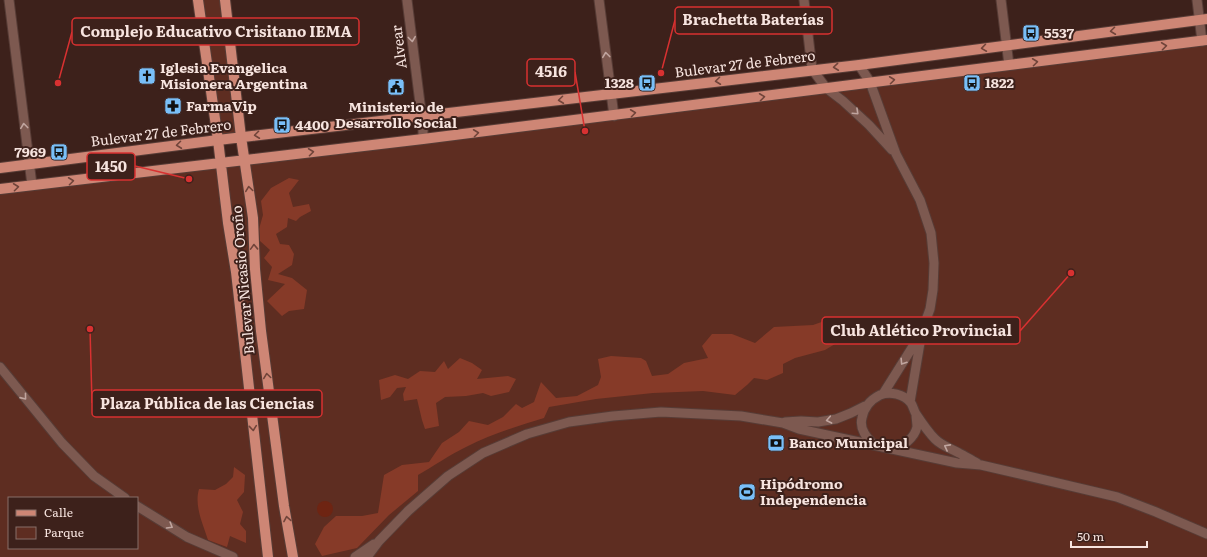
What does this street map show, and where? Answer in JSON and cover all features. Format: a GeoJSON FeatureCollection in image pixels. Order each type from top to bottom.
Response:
{"type":"FeatureCollection","features":[{"type":"Feature","properties":{"kind":"main road","name":"Bulevar Nicasio Oroño"},"geometry":{"type":"LineString","coordinates":[[198,0],[236,272],[268,557]]}},
{"type":"Feature","properties":{"kind":"main road","name":"Bulevar Nicasio Oroño"},"geometry":{"type":"LineString","coordinates":[[225,0],[241,138],[253,218],[255,269],[261,331],[284,506],[293,557]]}},
{"type":"Feature","properties":{"kind":"main road","name":"Bulevar 27 de Febrero"},"geometry":{"type":"LineString","coordinates":[[0,168],[218,140],[859,64],[1203,19]]}},
{"type":"Feature","properties":{"kind":"main road"},"geometry":{"type":"LineString","coordinates":[[0,189],[614,116],[870,82],[1204,41]]}},
{"type":"Feature","properties":{"kind":"street"},"geometry":{"type":"LineString","coordinates":[[9,0],[32,185]]}},
{"type":"Feature","properties":{"kind":"street","name":"Alvear"},"geometry":{"type":"LineString","coordinates":[[407,0],[423,139]]}},
{"type":"Feature","properties":{"kind":"street"},"geometry":{"type":"LineString","coordinates":[[599,0],[614,116]]}},
{"type":"Feature","properties":{"kind":"street"},"geometry":{"type":"LineString","coordinates":[[804,0],[812,69],[826,88],[854,110],[896,154]]}},
{"type":"Feature","properties":{"kind":"street"},"geometry":{"type":"LineString","coordinates":[[1001,0],[1009,65]]}},
{"type":"Feature","properties":{"kind":"street"},"geometry":{"type":"LineString","coordinates":[[1197,0],[1203,19],[1204,41]]}},
{"type":"Feature","properties":{"kind":"street"},"geometry":{"type":"LineString","coordinates":[[859,64],[870,82],[886,130],[896,154],[920,200],[931,233],[934,263],[934,290],[930,309],[922,331],[910,402]]}},
{"type":"Feature","properties":{"kind":"street"},"geometry":{"type":"LineString","coordinates":[[883,394],[922,331]]}},
{"type":"Feature","properties":{"kind":"street"},"geometry":{"type":"LineString","coordinates":[[0,366],[62,443],[94,476],[124,497]]}},
{"type":"Feature","properties":{"kind":"street"},"geometry":{"type":"LineString","coordinates":[[874,445],[864,434],[861,420],[866,406],[873,398],[883,394],[893,393],[902,396],[910,402],[916,414],[935,440],[945,447],[958,452],[981,465]]}},
{"type":"Feature","properties":{"kind":"street"},"geometry":{"type":"LineString","coordinates":[[367,557],[379,541],[408,510],[448,476],[483,453],[527,434],[569,422],[613,416],[661,412],[741,416],[784,422],[818,422],[836,419],[866,406]]}},
{"type":"Feature","properties":{"kind":"street"},"geometry":{"type":"LineString","coordinates":[[892,449],[900,447],[911,439],[916,427],[916,414]]}},
{"type":"Feature","properties":{"kind":"street"},"geometry":{"type":"LineString","coordinates":[[784,422],[799,429],[957,463],[981,465],[1117,497],[1207,534]]}},
{"type":"Feature","properties":{"kind":"street"},"geometry":{"type":"LineString","coordinates":[[138,507],[187,537],[233,557]]}},
{"type":"Feature","properties":{"kind":"street"},"geometry":{"type":"LineString","coordinates":[[356,557],[379,541]]}},
{"type":"Feature","properties":{"kind":"green space"},"geometry":{"type":"Polygon","coordinates":[[[198,0],[225,0],[241,137],[218,140],[198,0]]]}},
{"type":"Feature","properties":{"kind":"green space"},"geometry":{"type":"Polygon","coordinates":[[[1207,40],[1207,557],[0,557],[0,189],[1207,40]]]}},
{"type":"Feature","properties":{"kind":"shaded area"},"geometry":{"type":"Polygon","coordinates":[[[289,178],[299,180],[289,193],[293,207],[309,204],[311,211],[296,221],[288,218],[287,227],[276,234],[280,244],[289,245],[294,254],[292,265],[278,274],[292,278],[307,290],[304,309],[289,311],[282,316],[267,301],[285,284],[268,280],[272,267],[264,258],[270,250],[260,241],[259,229],[263,215],[261,201],[271,188],[289,178]]]}},
{"type":"Feature","properties":{"kind":"shaded area"},"geometry":{"type":"Polygon","coordinates":[[[830,319],[851,322],[845,338],[825,350],[795,358],[783,364],[783,373],[767,380],[754,378],[735,395],[703,391],[653,393],[596,399],[549,407],[544,418],[475,442],[418,475],[418,491],[389,515],[357,548],[322,556],[315,544],[324,527],[336,516],[362,516],[378,513],[384,475],[402,465],[429,462],[442,443],[459,432],[469,421],[488,425],[503,417],[516,404],[522,408],[534,402],[541,382],[556,398],[577,396],[598,385],[601,377],[598,359],[611,356],[641,358],[646,361],[652,376],[668,374],[684,363],[708,358],[702,346],[712,334],[732,334],[755,343],[774,327],[813,325],[830,319]]]}},
{"type":"Feature","properties":{"kind":"shaded area"},"geometry":{"type":"Polygon","coordinates":[[[460,358],[472,363],[482,370],[477,379],[508,376],[516,379],[509,392],[491,396],[483,393],[466,396],[445,397],[436,403],[439,426],[425,429],[417,399],[404,401],[403,394],[406,387],[397,388],[390,397],[381,400],[379,380],[395,375],[408,379],[420,371],[435,372],[444,361],[448,369],[460,358]]]}},
{"type":"Feature","properties":{"kind":"shaded area"},"geometry":{"type":"Polygon","coordinates":[[[234,467],[245,475],[244,492],[237,500],[243,512],[240,524],[246,531],[246,543],[230,536],[227,547],[208,540],[198,508],[198,495],[199,489],[215,490],[226,484],[233,477],[234,467]]]}},
{"type":"Feature","properties":{"kind":"shaded area"},"geometry":{"type":"Polygon","coordinates":[[[325,501],[332,506],[333,509],[328,516],[325,517],[318,512],[317,509],[322,502],[325,501]]]}},
{"type":"Feature","properties":{"kind":"place","name":"5537"},"geometry":{"type":"Point","coordinates":[1031,33]}},
{"type":"Feature","properties":{"kind":"place","name":"Brachetta Baterías"},"geometry":{"type":"Point","coordinates":[661,73]}},
{"type":"Feature","properties":{"kind":"place","name":"Iglesia Evangelica Misionera Argentina"},"geometry":{"type":"Point","coordinates":[147,76]}},
{"type":"Feature","properties":{"kind":"place","name":"Complejo Educativo Crisitano IEMA"},"geometry":{"type":"Point","coordinates":[58,83]}},
{"type":"Feature","properties":{"kind":"place","name":"1328"},"geometry":{"type":"Point","coordinates":[647,83]}},
{"type":"Feature","properties":{"kind":"place","name":"1822"},"geometry":{"type":"Point","coordinates":[972,83]}},
{"type":"Feature","properties":{"kind":"place","name":"Ministerio de Desarrollo Social"},"geometry":{"type":"Point","coordinates":[396,87]}},
{"type":"Feature","properties":{"kind":"place","name":"FarmaVip"},"geometry":{"type":"Point","coordinates":[173,106]}},
{"type":"Feature","properties":{"kind":"place","name":"4400"},"geometry":{"type":"Point","coordinates":[282,125]}},
{"type":"Feature","properties":{"kind":"place","name":"4516"},"geometry":{"type":"Point","coordinates":[585,131]}},
{"type":"Feature","properties":{"kind":"place","name":"7969"},"geometry":{"type":"Point","coordinates":[59,152]}},
{"type":"Feature","properties":{"kind":"place","name":"1450"},"geometry":{"type":"Point","coordinates":[189,179]}},
{"type":"Feature","properties":{"kind":"place","name":"Club Atlético Provincial"},"geometry":{"type":"Point","coordinates":[1071,273]}},
{"type":"Feature","properties":{"kind":"place","name":"Plaza Pública de las Ciencias"},"geometry":{"type":"Point","coordinates":[90,329]}},
{"type":"Feature","properties":{"kind":"place","name":"Banco Municipal"},"geometry":{"type":"Point","coordinates":[776,443]}},
{"type":"Feature","properties":{"kind":"place","name":"Hipódromo Independencia"},"geometry":{"type":"Point","coordinates":[747,492]}}]}
